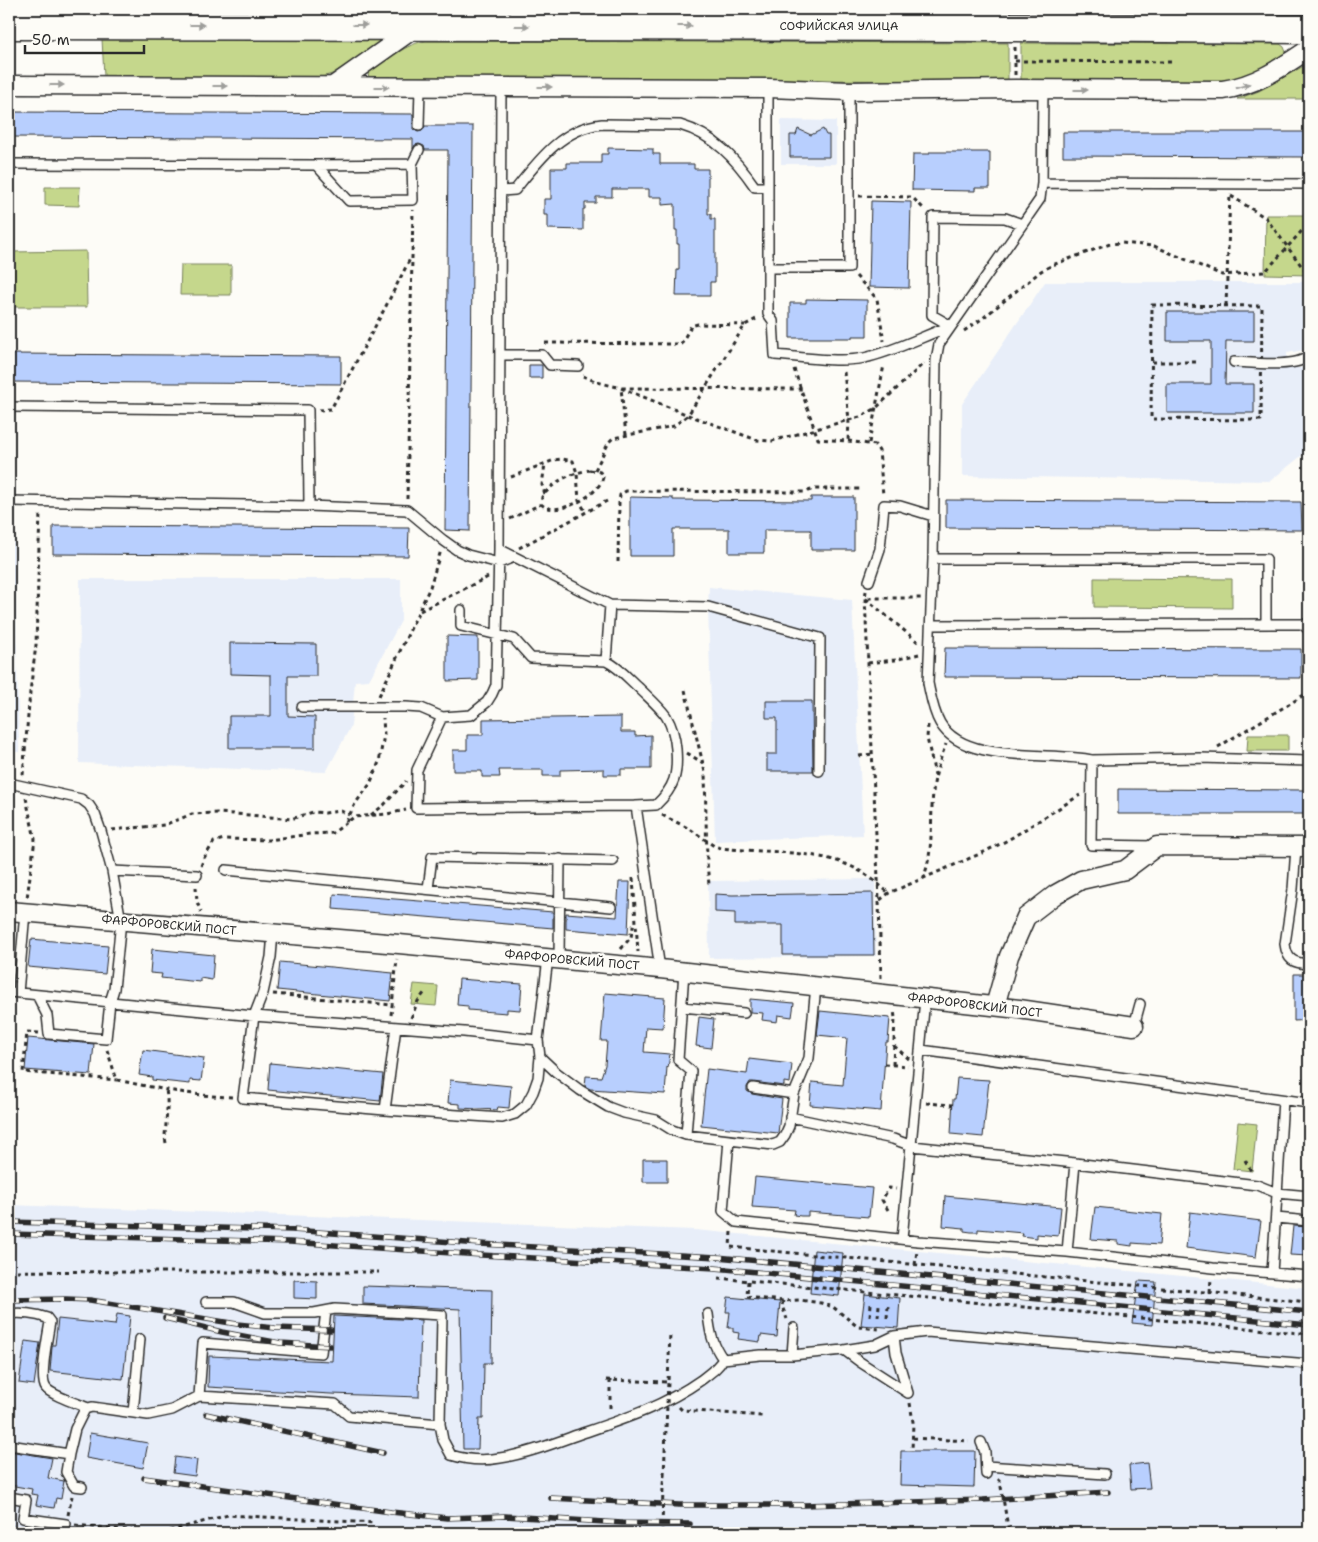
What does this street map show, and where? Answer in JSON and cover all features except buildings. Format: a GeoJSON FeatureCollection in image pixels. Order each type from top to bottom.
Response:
{"type":"FeatureCollection","features":[{"type":"Feature","properties":{"kind":"main road","name":"СОФИЙСКАЯ УЛИЦА"},"geometry":{"type":"LineString","coordinates":[[9,25],[420,25],[572,17],[1309,29]]}},
{"type":"Feature","properties":{"kind":"street"},"geometry":{"type":"LineString","coordinates":[[333,86],[420,25]]}},
{"type":"Feature","properties":{"kind":"street"},"geometry":{"type":"LineString","coordinates":[[9,85],[768,88],[849,91],[1223,90],[1238,88],[1270,74],[1309,49]]}},
{"type":"Feature","properties":{"kind":"street"},"geometry":{"type":"LineString","coordinates":[[995,1006],[1009,956],[1026,917],[1056,894],[1080,880],[1124,870],[1157,846],[1302,847]]}},
{"type":"Feature","properties":{"kind":"street","name":"ФАРФОРОВСКИЙ ПОСТ"},"geometry":{"type":"LineString","coordinates":[[17,911],[684,971],[995,1006],[1134,1026]]}},
{"type":"Feature","properties":{"kind":"lane"},"geometry":{"type":"LineString","coordinates":[[419,126],[420,87]]}},
{"type":"Feature","properties":{"kind":"lane"},"geometry":{"type":"LineString","coordinates":[[302,707],[421,708],[442,717],[471,716],[483,706],[496,685],[500,524],[501,87]]}},
{"type":"Feature","properties":{"kind":"lane"},"geometry":{"type":"LineString","coordinates":[[768,88],[768,314],[773,321],[775,355],[845,359],[863,358],[951,326]]}},
{"type":"Feature","properties":{"kind":"lane"},"geometry":{"type":"LineString","coordinates":[[1043,90],[1042,183],[1040,199],[938,347],[936,360],[933,559],[928,683],[935,713],[949,734],[969,745],[1001,754],[1077,757],[1092,760],[1200,758],[1309,761]]}},
{"type":"Feature","properties":{"kind":"lane"},"geometry":{"type":"LineString","coordinates":[[768,268],[849,268],[849,91]]}},
{"type":"Feature","properties":{"kind":"lane"},"geometry":{"type":"LineString","coordinates":[[501,191],[516,190],[538,161],[559,142],[574,132],[590,125],[602,124],[680,125],[691,128],[731,155],[754,187],[768,187]]}},
{"type":"Feature","properties":{"kind":"lane"},"geometry":{"type":"LineString","coordinates":[[316,165],[349,201],[413,200],[412,164],[419,150]]}},
{"type":"Feature","properties":{"kind":"lane"},"geometry":{"type":"LineString","coordinates":[[9,164],[412,164]]}},
{"type":"Feature","properties":{"kind":"lane"},"geometry":{"type":"LineString","coordinates":[[1042,183],[1309,184]]}},
{"type":"Feature","properties":{"kind":"lane"},"geometry":{"type":"LineString","coordinates":[[938,347],[932,333],[933,217],[1005,218],[1022,224]]}},
{"type":"Feature","properties":{"kind":"lane"},"geometry":{"type":"LineString","coordinates":[[932,315],[951,326]]}},
{"type":"Feature","properties":{"kind":"lane"},"geometry":{"type":"LineString","coordinates":[[500,355],[542,356],[550,365],[578,366]]}},
{"type":"Feature","properties":{"kind":"lane"},"geometry":{"type":"LineString","coordinates":[[1234,362],[1292,363],[1304,360],[1309,356]]}},
{"type":"Feature","properties":{"kind":"lane"},"geometry":{"type":"LineString","coordinates":[[9,407],[308,410],[309,506]]}},
{"type":"Feature","properties":{"kind":"lane"},"geometry":{"type":"LineString","coordinates":[[9,501],[309,506],[407,510],[457,550],[499,567]]}},
{"type":"Feature","properties":{"kind":"lane"},"geometry":{"type":"LineString","coordinates":[[869,581],[880,549],[884,505],[900,506],[933,516]]}},
{"type":"Feature","properties":{"kind":"lane"},"geometry":{"type":"LineString","coordinates":[[499,549],[610,605],[708,607],[820,638],[819,771]]}},
{"type":"Feature","properties":{"kind":"lane"},"geometry":{"type":"LineString","coordinates":[[499,567],[511,555]]}},
{"type":"Feature","properties":{"kind":"lane"},"geometry":{"type":"LineString","coordinates":[[933,559],[1266,559],[1266,624]]}},
{"type":"Feature","properties":{"kind":"lane"},"geometry":{"type":"LineString","coordinates":[[606,661],[610,605]]}},
{"type":"Feature","properties":{"kind":"lane"},"geometry":{"type":"LineString","coordinates":[[442,717],[417,770],[416,808],[636,806],[656,804],[668,791],[677,768],[675,738],[667,718],[614,665],[606,661],[531,658],[514,639],[461,626],[461,610]]}},
{"type":"Feature","properties":{"kind":"lane"},"geometry":{"type":"LineString","coordinates":[[931,625],[1302,624],[1309,630]]}},
{"type":"Feature","properties":{"kind":"lane"},"geometry":{"type":"LineString","coordinates":[[1092,760],[1091,845],[1157,846]]}},
{"type":"Feature","properties":{"kind":"lane"},"geometry":{"type":"LineString","coordinates":[[9,783],[81,799],[89,805],[95,814],[101,831],[112,871],[121,921],[114,989],[110,1002],[106,1039],[49,1034],[47,1015],[37,996]]}},
{"type":"Feature","properties":{"kind":"lane"},"geometry":{"type":"LineString","coordinates":[[636,806],[660,969]]}},
{"type":"Feature","properties":{"kind":"lane"},"geometry":{"type":"LineString","coordinates":[[1302,847],[1293,889],[1286,951],[1293,961],[1309,964]]}},
{"type":"Feature","properties":{"kind":"lane"},"geometry":{"type":"LineString","coordinates":[[428,889],[432,857],[613,861]]}},
{"type":"Feature","properties":{"kind":"lane"},"geometry":{"type":"LineString","coordinates":[[273,933],[271,957],[263,993],[254,1016],[242,1098],[502,1118],[515,1114],[526,1105],[538,1078],[540,1056],[538,1040],[553,958],[559,902],[560,859]]}},
{"type":"Feature","properties":{"kind":"lane"},"geometry":{"type":"LineString","coordinates":[[226,870],[611,907]]}},
{"type":"Feature","properties":{"kind":"lane"},"geometry":{"type":"LineString","coordinates":[[112,871],[198,875]]}},
{"type":"Feature","properties":{"kind":"lane"},"geometry":{"type":"LineString","coordinates":[[17,911],[14,993],[538,1040]]}},
{"type":"Feature","properties":{"kind":"lane"},"geometry":{"type":"LineString","coordinates":[[684,971],[678,1060],[691,1071],[686,1135]]}},
{"type":"Feature","properties":{"kind":"lane"},"geometry":{"type":"LineString","coordinates":[[540,1056],[556,1072],[580,1090],[608,1107],[624,1113],[656,1120],[672,1130],[686,1135],[774,1145],[780,1142],[789,1126],[794,1094],[809,1058],[816,986]]}},
{"type":"Feature","properties":{"kind":"lane"},"geometry":{"type":"LineString","coordinates":[[902,1239],[925,999]]}},
{"type":"Feature","properties":{"kind":"lane"},"geometry":{"type":"LineString","coordinates":[[1134,1026],[1140,1004]]}},
{"type":"Feature","properties":{"kind":"lane"},"geometry":{"type":"LineString","coordinates":[[682,1006],[744,1013]]}},
{"type":"Feature","properties":{"kind":"lane"},"geometry":{"type":"LineString","coordinates":[[385,1110],[393,1027]]}},
{"type":"Feature","properties":{"kind":"lane"},"geometry":{"type":"LineString","coordinates":[[921,1050],[1309,1103]]}},
{"type":"Feature","properties":{"kind":"lane"},"geometry":{"type":"LineString","coordinates":[[753,1088],[794,1094]]}},
{"type":"Feature","properties":{"kind":"lane"},"geometry":{"type":"LineString","coordinates":[[1272,1273],[1283,1100]]}},
{"type":"Feature","properties":{"kind":"lane"},"geometry":{"type":"LineString","coordinates":[[790,1117],[894,1139],[912,1146],[1258,1185],[1277,1193],[1309,1196]]}},
{"type":"Feature","properties":{"kind":"lane"},"geometry":{"type":"LineString","coordinates":[[729,1140],[723,1211],[736,1222],[1309,1276]]}},
{"type":"Feature","properties":{"kind":"lane"},"geometry":{"type":"LineString","coordinates":[[1067,1252],[1075,1163]]}},
{"type":"Feature","properties":{"kind":"lane"},"geometry":{"type":"LineString","coordinates":[[1276,1218],[1309,1221]]}},
{"type":"Feature","properties":{"kind":"lane"},"geometry":{"type":"LineString","coordinates":[[206,1302],[234,1302],[265,1313],[314,1313],[335,1309],[442,1315],[440,1424],[443,1440],[452,1455],[463,1459],[500,1458],[543,1447],[624,1420],[672,1398],[714,1370],[723,1359]]}},
{"type":"Feature","properties":{"kind":"lane"},"geometry":{"type":"LineString","coordinates":[[198,1396],[203,1343],[321,1353],[326,1311]]}},
{"type":"Feature","properties":{"kind":"lane"},"geometry":{"type":"LineString","coordinates":[[9,1314],[41,1315],[48,1318],[50,1322],[42,1379],[46,1388],[59,1396],[88,1408],[148,1415],[172,1410],[198,1396],[336,1404],[349,1416],[440,1424]]}},
{"type":"Feature","properties":{"kind":"lane"},"geometry":{"type":"LineString","coordinates":[[708,1314],[710,1333],[715,1348],[723,1359]]}},
{"type":"Feature","properties":{"kind":"lane"},"geometry":{"type":"LineString","coordinates":[[792,1355],[794,1328]]}},
{"type":"Feature","properties":{"kind":"lane"},"geometry":{"type":"LineString","coordinates":[[723,1359],[844,1350],[875,1345],[894,1336],[928,1332],[1309,1364]]}},
{"type":"Feature","properties":{"kind":"lane"},"geometry":{"type":"LineString","coordinates":[[894,1336],[896,1354],[908,1393]]}},
{"type":"Feature","properties":{"kind":"lane"},"geometry":{"type":"LineString","coordinates":[[133,1413],[140,1339]]}},
{"type":"Feature","properties":{"kind":"lane"},"geometry":{"type":"LineString","coordinates":[[844,1350],[908,1393]]}},
{"type":"Feature","properties":{"kind":"lane"},"geometry":{"type":"LineString","coordinates":[[78,1487],[66,1472],[75,1429],[85,1409],[88,1408]]}},
{"type":"Feature","properties":{"kind":"lane"},"geometry":{"type":"LineString","coordinates":[[981,1442],[985,1452],[986,1470],[1106,1474]]}},
{"type":"Feature","properties":{"kind":"lane"},"geometry":{"type":"LineString","coordinates":[[9,1445],[69,1454]]}},
{"type":"Feature","properties":{"kind":"lane"},"geometry":{"type":"LineString","coordinates":[[9,1497],[26,1500],[23,1518],[66,1524]]}},
{"type":"Feature","properties":{"kind":"path"},"geometry":{"type":"LineString","coordinates":[[1015,43],[1015,81]]}},
{"type":"Feature","properties":{"kind":"path"},"geometry":{"type":"LineString","coordinates":[[1015,61],[1175,62]]}},
{"type":"Feature","properties":{"kind":"path"},"geometry":{"type":"LineString","coordinates":[[1226,306],[1231,184]]}},
{"type":"Feature","properties":{"kind":"path"},"geometry":{"type":"LineString","coordinates":[[1230,195],[1266,218],[1309,276]]}},
{"type":"Feature","properties":{"kind":"path"},"geometry":{"type":"LineString","coordinates":[[849,196],[912,197],[933,217]]}},
{"type":"Feature","properties":{"kind":"path"},"geometry":{"type":"LineString","coordinates":[[407,510],[413,200]]}},
{"type":"Feature","properties":{"kind":"path"},"geometry":{"type":"LineString","coordinates":[[578,366],[582,376],[587,379],[622,388],[757,440],[772,441],[860,417],[875,410],[938,347],[983,318],[1041,271],[1055,264],[1110,244],[1121,243],[1154,246],[1222,275],[1266,272],[1309,223]]}},
{"type":"Feature","properties":{"kind":"path"},"geometry":{"type":"LineString","coordinates":[[308,410],[331,409],[412,254]]}},
{"type":"Feature","properties":{"kind":"path"},"geometry":{"type":"LineString","coordinates":[[849,268],[877,299],[886,351],[869,443]]}},
{"type":"Feature","properties":{"kind":"path"},"geometry":{"type":"LineString","coordinates":[[1152,305],[1262,306],[1260,420],[1151,419],[1152,362],[1152,305]]}},
{"type":"Feature","properties":{"kind":"path"},"geometry":{"type":"LineString","coordinates":[[534,355],[541,343],[681,344],[691,326],[698,324],[745,325],[768,314]]}},
{"type":"Feature","properties":{"kind":"path"},"geometry":{"type":"LineString","coordinates":[[596,470],[609,442],[613,438],[674,426],[688,415],[745,325]]}},
{"type":"Feature","properties":{"kind":"path"},"geometry":{"type":"LineString","coordinates":[[790,356],[818,439],[848,440],[876,444],[879,451],[884,505]]}},
{"type":"Feature","properties":{"kind":"path"},"geometry":{"type":"LineString","coordinates":[[845,359],[843,366],[849,420],[848,440]]}},
{"type":"Feature","properties":{"kind":"path"},"geometry":{"type":"LineString","coordinates":[[1152,362],[1197,362]]}},
{"type":"Feature","properties":{"kind":"path"},"geometry":{"type":"LineString","coordinates":[[622,388],[802,389]]}},
{"type":"Feature","properties":{"kind":"path"},"geometry":{"type":"LineString","coordinates":[[622,388],[626,435]]}},
{"type":"Feature","properties":{"kind":"path"},"geometry":{"type":"LineString","coordinates":[[500,478],[514,477],[537,466],[562,459],[572,461],[577,473],[579,501],[586,512]]}},
{"type":"Feature","properties":{"kind":"path"},"geometry":{"type":"LineString","coordinates":[[545,464],[542,484],[545,494]]}},
{"type":"Feature","properties":{"kind":"path"},"geometry":{"type":"LineString","coordinates":[[500,524],[541,504],[545,494],[558,482],[577,473],[590,470],[596,470],[603,474],[604,477],[601,484],[592,493],[579,501],[558,509],[544,507],[541,504]]}},
{"type":"Feature","properties":{"kind":"path"},"geometry":{"type":"LineString","coordinates":[[618,562],[619,502],[620,495],[626,490],[806,492],[814,489],[861,489]]}},
{"type":"Feature","properties":{"kind":"path"},"geometry":{"type":"LineString","coordinates":[[17,911],[35,839],[23,786],[23,770],[36,645],[40,501]]}},
{"type":"Feature","properties":{"kind":"path"},"geometry":{"type":"LineString","coordinates":[[511,555],[607,501]]}},
{"type":"Feature","properties":{"kind":"path"},"geometry":{"type":"LineString","coordinates":[[345,824],[355,804],[370,784],[379,762],[384,735],[378,707],[430,587],[443,540]]}},
{"type":"Feature","properties":{"kind":"path"},"geometry":{"type":"LineString","coordinates":[[419,612],[499,567]]}},
{"type":"Feature","properties":{"kind":"path"},"geometry":{"type":"LineString","coordinates":[[865,598],[932,598]]}},
{"type":"Feature","properties":{"kind":"path"},"geometry":{"type":"LineString","coordinates":[[865,598],[929,651]]}},
{"type":"Feature","properties":{"kind":"path"},"geometry":{"type":"LineString","coordinates":[[865,598],[879,900],[886,994],[895,1018],[893,1065]]}},
{"type":"Feature","properties":{"kind":"path"},"geometry":{"type":"LineString","coordinates":[[868,663],[895,660],[929,651]]}},
{"type":"Feature","properties":{"kind":"path"},"geometry":{"type":"LineString","coordinates":[[685,690],[705,772],[709,885]]}},
{"type":"Feature","properties":{"kind":"path"},"geometry":{"type":"LineString","coordinates":[[1200,758],[1309,692]]}},
{"type":"Feature","properties":{"kind":"path"},"geometry":{"type":"LineString","coordinates":[[935,713],[927,726],[927,738],[935,778]]}},
{"type":"Feature","properties":{"kind":"path"},"geometry":{"type":"LineString","coordinates":[[923,879],[930,851],[931,814],[935,778],[949,734]]}},
{"type":"Feature","properties":{"kind":"path"},"geometry":{"type":"LineString","coordinates":[[859,756],[872,754]]}},
{"type":"Feature","properties":{"kind":"path"},"geometry":{"type":"LineString","coordinates":[[371,816],[417,770]]}},
{"type":"Feature","properties":{"kind":"path"},"geometry":{"type":"LineString","coordinates":[[879,900],[889,893],[1008,840],[1091,789]]}},
{"type":"Feature","properties":{"kind":"path"},"geometry":{"type":"LineString","coordinates":[[656,804],[658,813],[690,829],[714,846],[824,858],[843,863],[857,869],[889,893]]}},
{"type":"Feature","properties":{"kind":"path"},"geometry":{"type":"LineString","coordinates":[[204,928],[195,893],[198,875],[204,858],[214,842],[224,839],[269,840],[310,834],[333,833],[354,817],[416,808]]}},
{"type":"Feature","properties":{"kind":"path"},"geometry":{"type":"LineString","coordinates":[[101,831],[164,825],[192,814],[249,815],[291,819],[313,812],[341,811],[349,815]]}},
{"type":"Feature","properties":{"kind":"path"},"geometry":{"type":"LineString","coordinates":[[640,967],[635,919],[632,857],[643,853]]}},
{"type":"Feature","properties":{"kind":"path"},"geometry":{"type":"LineString","coordinates":[[603,963],[627,943],[631,937],[635,919]]}},
{"type":"Feature","properties":{"kind":"path"},"geometry":{"type":"LineString","coordinates":[[393,1027],[392,1005],[399,944]]}},
{"type":"Feature","properties":{"kind":"path"},"geometry":{"type":"LineString","coordinates":[[407,1028],[418,1001],[424,992]]}},
{"type":"Feature","properties":{"kind":"path"},"geometry":{"type":"LineString","coordinates":[[263,993],[392,1005]]}},
{"type":"Feature","properties":{"kind":"path"},"geometry":{"type":"LineString","coordinates":[[49,1034],[27,1032],[24,1072],[117,1080],[166,1090],[215,1097],[242,1098]]}},
{"type":"Feature","properties":{"kind":"path"},"geometry":{"type":"LineString","coordinates":[[106,1039],[117,1080]]}},
{"type":"Feature","properties":{"kind":"path"},"geometry":{"type":"LineString","coordinates":[[884,1064],[919,1067]]}},
{"type":"Feature","properties":{"kind":"path"},"geometry":{"type":"LineString","coordinates":[[166,1090],[168,1104],[164,1134],[166,1143]]}},
{"type":"Feature","properties":{"kind":"path"},"geometry":{"type":"LineString","coordinates":[[915,1102],[952,1105]]}},
{"type":"Feature","properties":{"kind":"path"},"geometry":{"type":"LineString","coordinates":[[882,1200],[888,1210]]}},
{"type":"Feature","properties":{"kind":"path"},"geometry":{"type":"LineString","coordinates":[[731,1230],[730,1247],[1309,1302]]}},
{"type":"Feature","properties":{"kind":"path"},"geometry":{"type":"LineString","coordinates":[[915,1265],[916,1260]]}},
{"type":"Feature","properties":{"kind":"path"},"geometry":{"type":"LineString","coordinates":[[9,1271],[379,1272]]}},
{"type":"Feature","properties":{"kind":"path"},"geometry":{"type":"LineString","coordinates":[[718,1278],[1309,1334]]}},
{"type":"Feature","properties":{"kind":"path"},"geometry":{"type":"LineString","coordinates":[[748,1281],[747,1298],[783,1301],[800,1300],[821,1303],[833,1307],[858,1327],[877,1328]]}},
{"type":"Feature","properties":{"kind":"path"},"geometry":{"type":"LineString","coordinates":[[1210,1293],[1211,1288]]}},
{"type":"Feature","properties":{"kind":"path"},"geometry":{"type":"LineString","coordinates":[[783,1301],[782,1306],[786,1318],[794,1328]]}},
{"type":"Feature","properties":{"kind":"path"},"geometry":{"type":"LineString","coordinates":[[870,1316],[871,1304]]}},
{"type":"Feature","properties":{"kind":"path"},"geometry":{"type":"LineString","coordinates":[[878,1317],[879,1305]]}},
{"type":"Feature","properties":{"kind":"path"},"geometry":{"type":"LineString","coordinates":[[887,1318],[888,1306]]}},
{"type":"Feature","properties":{"kind":"path"},"geometry":{"type":"LineString","coordinates":[[662,1533],[670,1333]]}},
{"type":"Feature","properties":{"kind":"path"},"geometry":{"type":"LineString","coordinates":[[610,1424],[608,1380],[668,1382]]}},
{"type":"Feature","properties":{"kind":"path"},"geometry":{"type":"LineString","coordinates":[[908,1393],[913,1422],[912,1451]]}},
{"type":"Feature","properties":{"kind":"path"},"geometry":{"type":"LineString","coordinates":[[672,1398],[682,1410],[762,1416]]}},
{"type":"Feature","properties":{"kind":"path"},"geometry":{"type":"LineString","coordinates":[[913,1438],[981,1442]]}},
{"type":"Feature","properties":{"kind":"path"},"geometry":{"type":"LineString","coordinates":[[986,1470],[1000,1481],[1009,1533]]}},
{"type":"Feature","properties":{"kind":"path"},"geometry":{"type":"LineString","coordinates":[[78,1487],[66,1524],[160,1533],[228,1515],[375,1523]]}},
{"type":"Feature","properties":{"kind":"shaded area"},"geometry":{"type":"Polygon","coordinates":[[[781,120],[836,121],[836,164],[781,164],[781,120]]]}},
{"type":"Feature","properties":{"kind":"shaded area"},"geometry":{"type":"Polygon","coordinates":[[[1045,282],[1305,282],[1304,350],[1287,353],[1287,368],[1306,368],[1305,453],[1270,481],[962,476],[962,404],[1045,282]]]}},
{"type":"Feature","properties":{"kind":"shaded area"},"geometry":{"type":"Polygon","coordinates":[[[9,533],[14,533],[19,752],[9,752],[9,533]]]}},
{"type":"Feature","properties":{"kind":"shaded area"},"geometry":{"type":"Polygon","coordinates":[[[80,579],[401,579],[401,621],[369,680],[355,681],[351,726],[326,772],[79,763],[80,579]]]}},
{"type":"Feature","properties":{"kind":"shaded area"},"geometry":{"type":"Polygon","coordinates":[[[709,587],[852,600],[863,835],[715,841],[709,587]]]}},
{"type":"Feature","properties":{"kind":"shaded area"},"geometry":{"type":"Polygon","coordinates":[[[875,879],[876,956],[709,958],[708,881],[875,879]]]}},
{"type":"Feature","properties":{"kind":"shaded area"},"geometry":{"type":"Polygon","coordinates":[[[9,1205],[695,1230],[1309,1288],[1309,1533],[9,1533],[9,1205]]]}},
{"type":"Feature","properties":{"kind":"green space"},"geometry":{"type":"Polygon","coordinates":[[[102,39],[378,40],[380,42],[379,45],[332,74],[318,78],[104,76],[102,39]]]}},
{"type":"Feature","properties":{"kind":"green space"},"geometry":{"type":"Polygon","coordinates":[[[426,41],[1008,43],[1008,81],[369,77],[370,71],[397,53],[411,45],[426,41]]]}},
{"type":"Feature","properties":{"kind":"green space"},"geometry":{"type":"Polygon","coordinates":[[[1021,43],[1280,44],[1286,52],[1284,56],[1254,72],[1239,78],[1222,81],[1021,80],[1021,43]]]}},
{"type":"Feature","properties":{"kind":"green space"},"geometry":{"type":"Polygon","coordinates":[[[1309,63],[1309,99],[1237,99],[1259,91],[1309,63]]]}},
{"type":"Feature","properties":{"kind":"green space"},"geometry":{"type":"Polygon","coordinates":[[[45,187],[80,187],[79,206],[45,205],[45,187]]]}},
{"type":"Feature","properties":{"kind":"green space"},"geometry":{"type":"Polygon","coordinates":[[[1266,215],[1309,215],[1309,275],[1265,274],[1266,215]]]}},
{"type":"Feature","properties":{"kind":"green space"},"geometry":{"type":"Polygon","coordinates":[[[86,251],[87,307],[9,307],[9,252],[86,251]]]}},
{"type":"Feature","properties":{"kind":"green space"},"geometry":{"type":"Polygon","coordinates":[[[181,265],[231,265],[231,295],[180,295],[181,265]]]}},
{"type":"Feature","properties":{"kind":"green space"},"geometry":{"type":"Polygon","coordinates":[[[1094,578],[1232,579],[1232,608],[1094,607],[1094,578]]]}},
{"type":"Feature","properties":{"kind":"green space"},"geometry":{"type":"Polygon","coordinates":[[[1248,735],[1288,735],[1288,751],[1247,751],[1248,735]]]}},
{"type":"Feature","properties":{"kind":"green space"},"geometry":{"type":"Polygon","coordinates":[[[414,984],[438,986],[436,1006],[411,1004],[414,984]]]}},
{"type":"Feature","properties":{"kind":"green space"},"geometry":{"type":"Polygon","coordinates":[[[1238,1122],[1257,1124],[1252,1171],[1233,1169],[1238,1122]]]}},
{"type":"Feature","properties":{"kind":"railway"},"geometry":{"type":"LineString","coordinates":[[9,1222],[292,1230],[480,1244],[717,1257],[1309,1312]]}},
{"type":"Feature","properties":{"kind":"railway"},"geometry":{"type":"LineString","coordinates":[[9,1234],[290,1242],[715,1268],[1309,1325]]}},
{"type":"Feature","properties":{"kind":"railway"},"geometry":{"type":"LineString","coordinates":[[9,1300],[90,1300],[237,1324],[275,1328],[331,1330]]}},
{"type":"Feature","properties":{"kind":"railway"},"geometry":{"type":"LineString","coordinates":[[165,1318],[222,1332],[280,1343],[330,1346]]}},
{"type":"Feature","properties":{"kind":"railway"},"geometry":{"type":"LineString","coordinates":[[206,1414],[383,1453]]}},
{"type":"Feature","properties":{"kind":"railway"},"geometry":{"type":"LineString","coordinates":[[144,1478],[447,1518],[505,1516],[622,1523],[690,1524]]}},
{"type":"Feature","properties":{"kind":"railway"},"geometry":{"type":"LineString","coordinates":[[551,1498],[679,1505],[804,1505],[983,1500],[1108,1492]]}}]}
